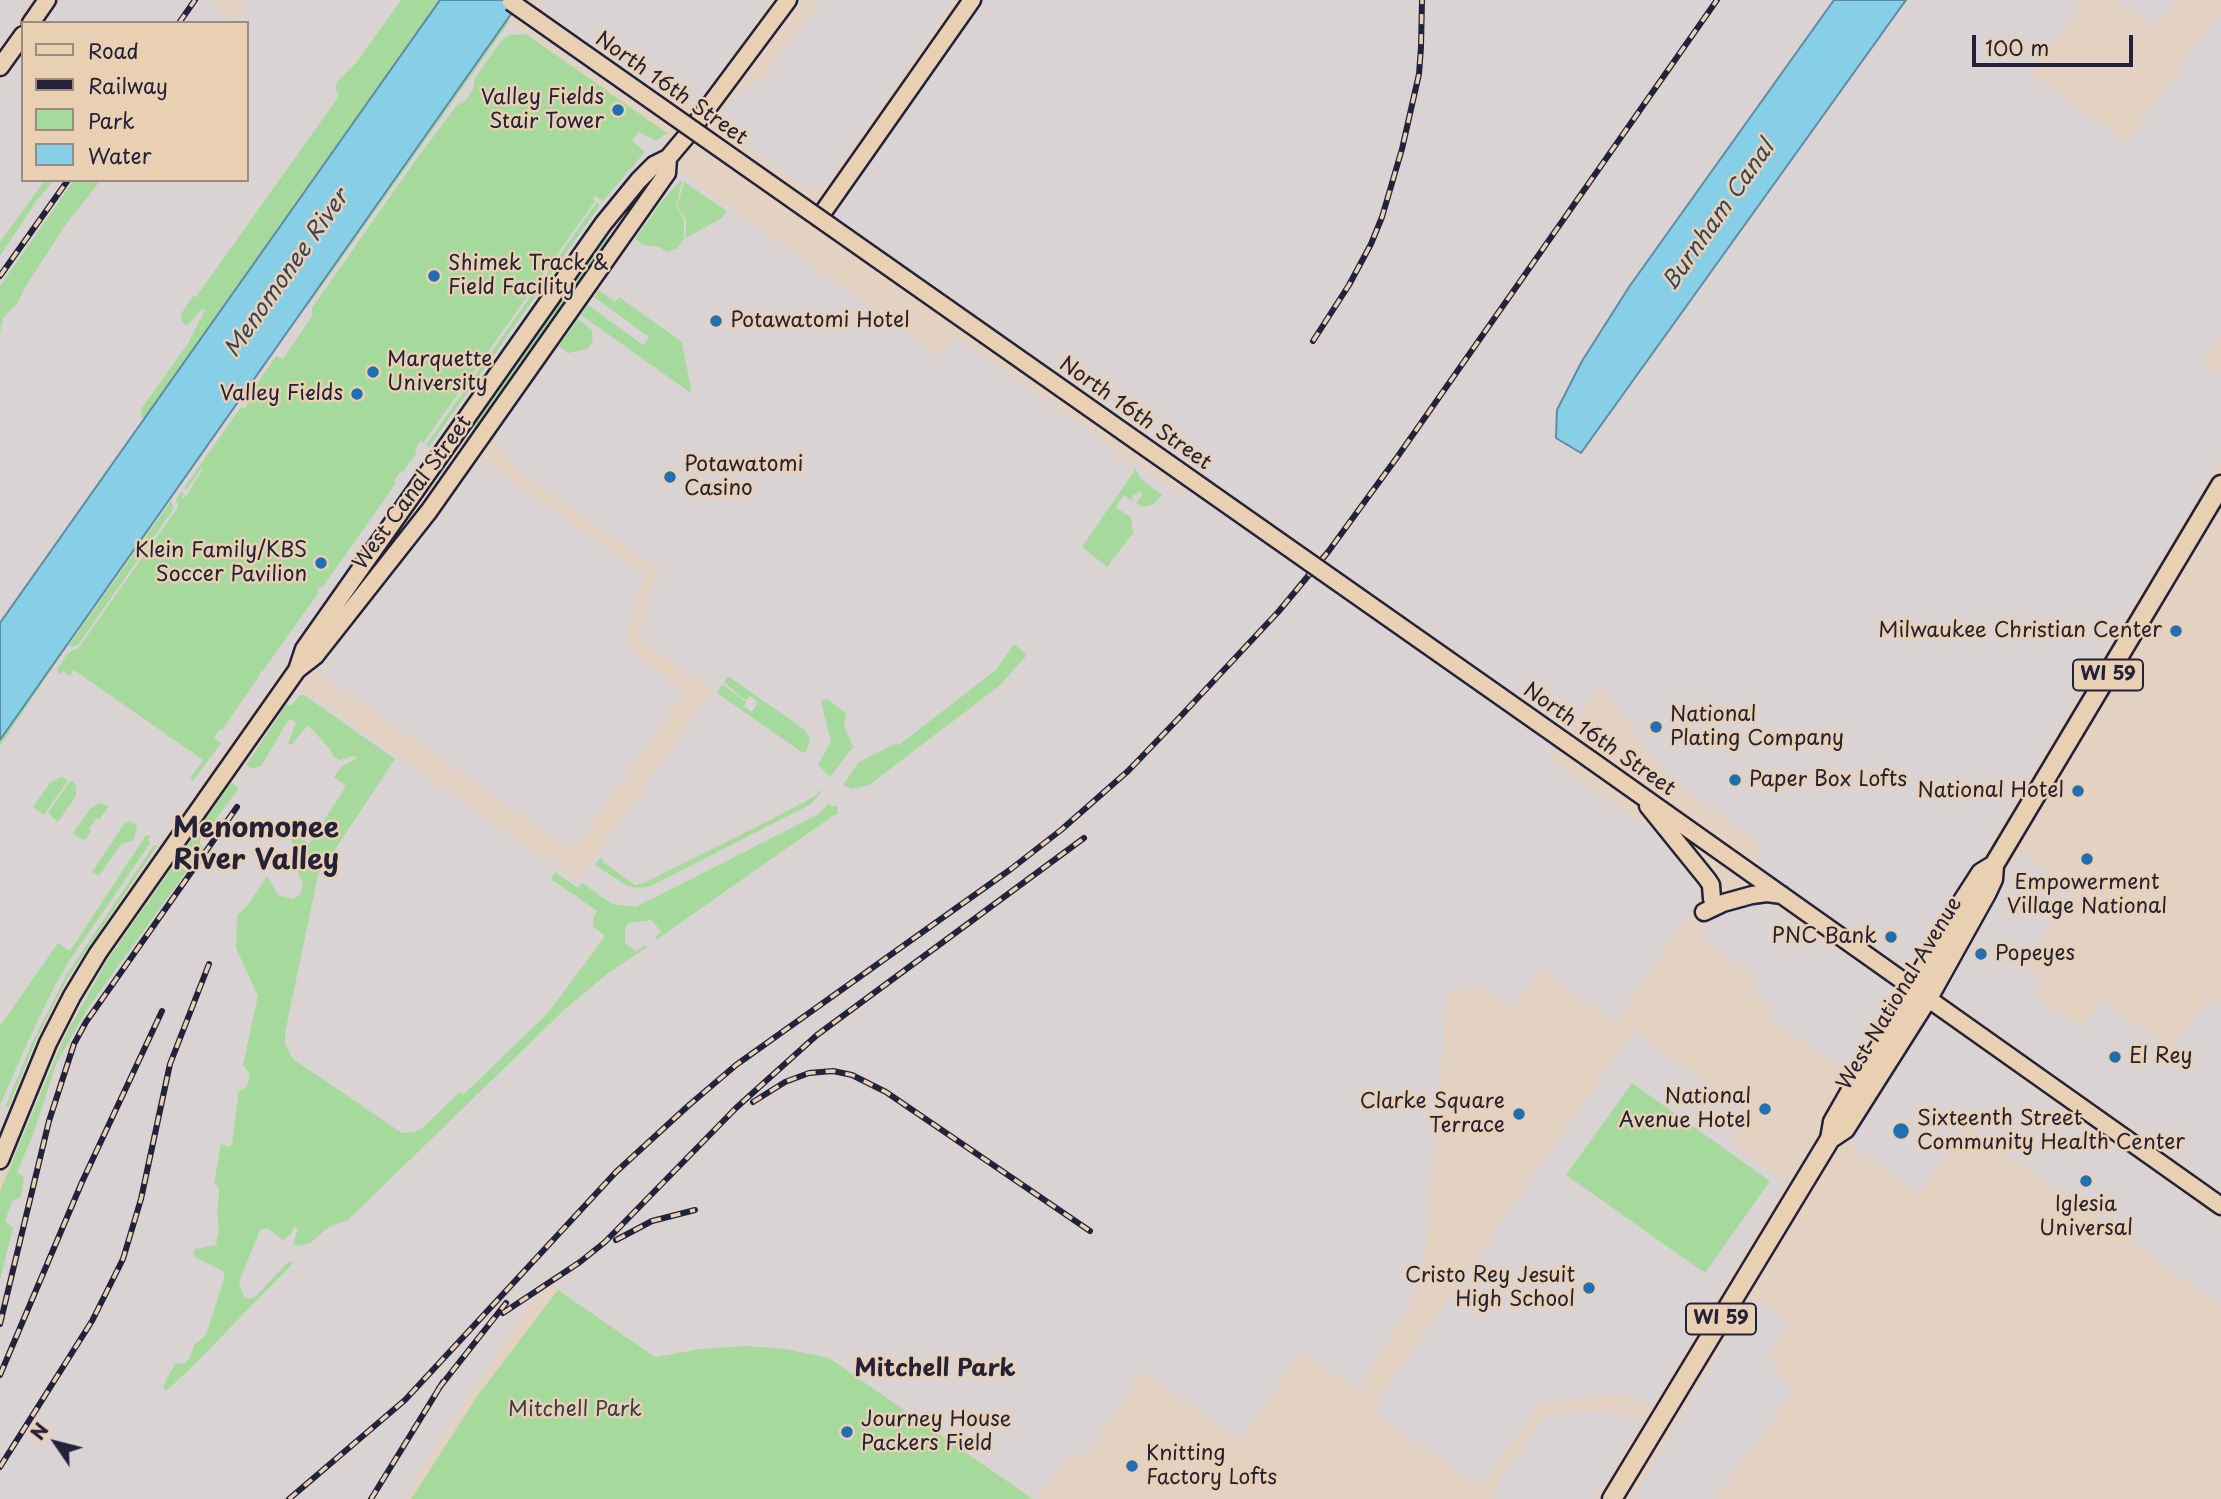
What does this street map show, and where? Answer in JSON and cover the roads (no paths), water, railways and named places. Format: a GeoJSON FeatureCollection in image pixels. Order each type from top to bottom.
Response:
{"type":"FeatureCollection","features":[{"type":"Feature","properties":{"kind":"main road","name":"West National Avenue"},"geometry":{"type":"LineString","coordinates":[[1920,992],[1968,929],[1993,879],[1994,865],[2221,485]]}},
{"type":"Feature","properties":{"kind":"main road","name":"West National Avenue"},"geometry":{"type":"LineString","coordinates":[[1612,1499],[1830,1139],[1845,1129],[1920,992],[1952,918],[1981,873],[1994,865]]}},
{"type":"Feature","properties":{"kind":"main road"},"geometry":{"type":"LineString","coordinates":[[1952,918],[1968,929]]}},
{"type":"Feature","properties":{"kind":"street"},"geometry":{"type":"LineString","coordinates":[[32,21],[47,0]]}},
{"type":"Feature","properties":{"kind":"street","name":"North 16th Street"},"geometry":{"type":"LineString","coordinates":[[508,0],[2221,1206]]}},
{"type":"Feature","properties":{"kind":"street","name":"West Canal Street"},"geometry":{"type":"LineString","coordinates":[[0,1160],[48,1043],[81,981],[297,670],[304,649],[609,216],[654,165],[668,158],[788,0]]}},
{"type":"Feature","properties":{"kind":"street"},"geometry":{"type":"LineString","coordinates":[[956,23],[961,0]]}},
{"type":"Feature","properties":{"kind":"street"},"geometry":{"type":"LineString","coordinates":[[819,218],[972,0]]}},
{"type":"Feature","properties":{"kind":"street"},"geometry":{"type":"LineString","coordinates":[[0,67],[21,37]]}},
{"type":"Feature","properties":{"kind":"street","name":"West Canal Street"},"geometry":{"type":"LineString","coordinates":[[297,670],[315,656],[435,502],[667,173],[668,158]]}},
{"type":"Feature","properties":{"kind":"street"},"geometry":{"type":"LineString","coordinates":[[457,431],[476,444]]}},
{"type":"Feature","properties":{"kind":"street"},"geometry":{"type":"LineString","coordinates":[[416,489],[435,502]]}},
{"type":"Feature","properties":{"kind":"street"},"geometry":{"type":"LineString","coordinates":[[1638,793],[1711,886],[1708,906],[1752,895],[1767,893],[1783,896]]}},
{"type":"Feature","properties":{"kind":"water","name":"Menomonee River"},"geometry":{"type":"Polygon","coordinates":[[[440,0],[521,0],[0,740],[0,623],[440,0]]]}},
{"type":"Feature","properties":{"kind":"water","name":"Burnham Canal"},"geometry":{"type":"Polygon","coordinates":[[[1834,0],[1906,0],[1581,453],[1556,438],[1557,410],[1582,361],[1629,287],[1834,0]]]}},
{"type":"Feature","properties":{"kind":"railway"},"geometry":{"type":"LineString","coordinates":[[180,21],[195,0]]}},
{"type":"Feature","properties":{"kind":"railway"},"geometry":{"type":"LineString","coordinates":[[1313,341],[1349,285],[1382,217],[1402,149],[1419,74],[1422,0]]}},
{"type":"Feature","properties":{"kind":"railway"},"geometry":{"type":"LineString","coordinates":[[289,1499],[405,1400],[616,1172],[688,1106],[736,1065],[1011,869],[1061,830],[1128,771],[1179,718],[1279,611],[1328,552],[1717,0]]}},
{"type":"Feature","properties":{"kind":"railway"},"geometry":{"type":"LineString","coordinates":[[0,276],[67,182]]}},
{"type":"Feature","properties":{"kind":"railway"},"geometry":{"type":"LineString","coordinates":[[0,1324],[49,1121],[74,1044],[86,1022],[237,807]]}},
{"type":"Feature","properties":{"kind":"railway"},"geometry":{"type":"LineString","coordinates":[[503,1313],[580,1262],[605,1242],[736,1108],[817,1035],[1084,838]]}},
{"type":"Feature","properties":{"kind":"railway"},"geometry":{"type":"LineString","coordinates":[[0,1467],[92,1321],[123,1259],[141,1199],[170,1064],[209,964]]}},
{"type":"Feature","properties":{"kind":"railway"},"geometry":{"type":"LineString","coordinates":[[0,1375],[82,1182],[162,1011]]}},
{"type":"Feature","properties":{"kind":"railway"},"geometry":{"type":"LineString","coordinates":[[753,1102],[785,1082],[809,1073],[833,1071],[852,1075],[886,1092],[1090,1231]]}},
{"type":"Feature","properties":{"kind":"railway"},"geometry":{"type":"LineString","coordinates":[[616,1240],[652,1221],[695,1210]]}},
{"type":"Feature","properties":{"kind":"railway"},"geometry":{"type":"LineString","coordinates":[[439,1388],[506,1303]]}},
{"type":"Feature","properties":{"kind":"railway"},"geometry":{"type":"LineString","coordinates":[[371,1499],[443,1382]]}},
{"type":"Feature","properties":{"kind":"place","name":"Valley Fields Stair Tower"},"geometry":{"type":"Point","coordinates":[618,110]}},
{"type":"Feature","properties":{"kind":"place","name":"Shimek Track & Field Facility"},"geometry":{"type":"Point","coordinates":[434,276]}},
{"type":"Feature","properties":{"kind":"place","name":"Potawatomi Hotel"},"geometry":{"type":"Point","coordinates":[716,321]}},
{"type":"Feature","properties":{"kind":"place","name":"Marquette University"},"geometry":{"type":"Point","coordinates":[373,372]}},
{"type":"Feature","properties":{"kind":"place","name":"Valley Fields"},"geometry":{"type":"Point","coordinates":[357,394]}},
{"type":"Feature","properties":{"kind":"place","name":"Potawatomi Casino"},"geometry":{"type":"Point","coordinates":[670,477]}},
{"type":"Feature","properties":{"kind":"place","name":"Klein Family/KBS Soccer Pavilion"},"geometry":{"type":"Point","coordinates":[321,563]}},
{"type":"Feature","properties":{"kind":"place","name":"Milwaukee Christian Center"},"geometry":{"type":"Point","coordinates":[2176,631]}},
{"type":"Feature","properties":{"kind":"place","name":"National Plating Company"},"geometry":{"type":"Point","coordinates":[1656,727]}},
{"type":"Feature","properties":{"kind":"place","name":"Paper Box Lofts"},"geometry":{"type":"Point","coordinates":[1735,780]}},
{"type":"Feature","properties":{"kind":"place","name":"National Hotel"},"geometry":{"type":"Point","coordinates":[2078,791]}},
{"type":"Feature","properties":{"kind":"place","name":"Empowerment Village National"},"geometry":{"type":"Point","coordinates":[2087,859]}},
{"type":"Feature","properties":{"kind":"place","name":"PNC Bank"},"geometry":{"type":"Point","coordinates":[1891,937]}},
{"type":"Feature","properties":{"kind":"place","name":"Popeyes"},"geometry":{"type":"Point","coordinates":[1981,954]}},
{"type":"Feature","properties":{"kind":"place","name":"El Rey"},"geometry":{"type":"Point","coordinates":[2115,1057]}},
{"type":"Feature","properties":{"kind":"place","name":"National Avenue Hotel"},"geometry":{"type":"Point","coordinates":[1765,1109]}},
{"type":"Feature","properties":{"kind":"place","name":"Clarke Square Terrace"},"geometry":{"type":"Point","coordinates":[1519,1114]}},
{"type":"Feature","properties":{"kind":"place","name":"Sixteenth Street Community Health Center"},"geometry":{"type":"Point","coordinates":[1901,1131]}},
{"type":"Feature","properties":{"kind":"place","name":"Iglesia Universal"},"geometry":{"type":"Point","coordinates":[2086,1181]}},
{"type":"Feature","properties":{"kind":"place","name":"Cristo Rey Jesuit High School"},"geometry":{"type":"Point","coordinates":[1589,1288]}},
{"type":"Feature","properties":{"kind":"place","name":"Journey House Packers Field"},"geometry":{"type":"Point","coordinates":[847,1432]}},
{"type":"Feature","properties":{"kind":"place","name":"Knitting Factory Lofts"},"geometry":{"type":"Point","coordinates":[1132,1466]}},
{"type":"Feature","properties":{"kind":"district","name":"Menomonee River Valley"},"geometry":{"type":"Point","coordinates":[256,845]}},
{"type":"Feature","properties":{"kind":"district","name":"Mitchell Park"},"geometry":{"type":"Point","coordinates":[935,1369]}}]}
